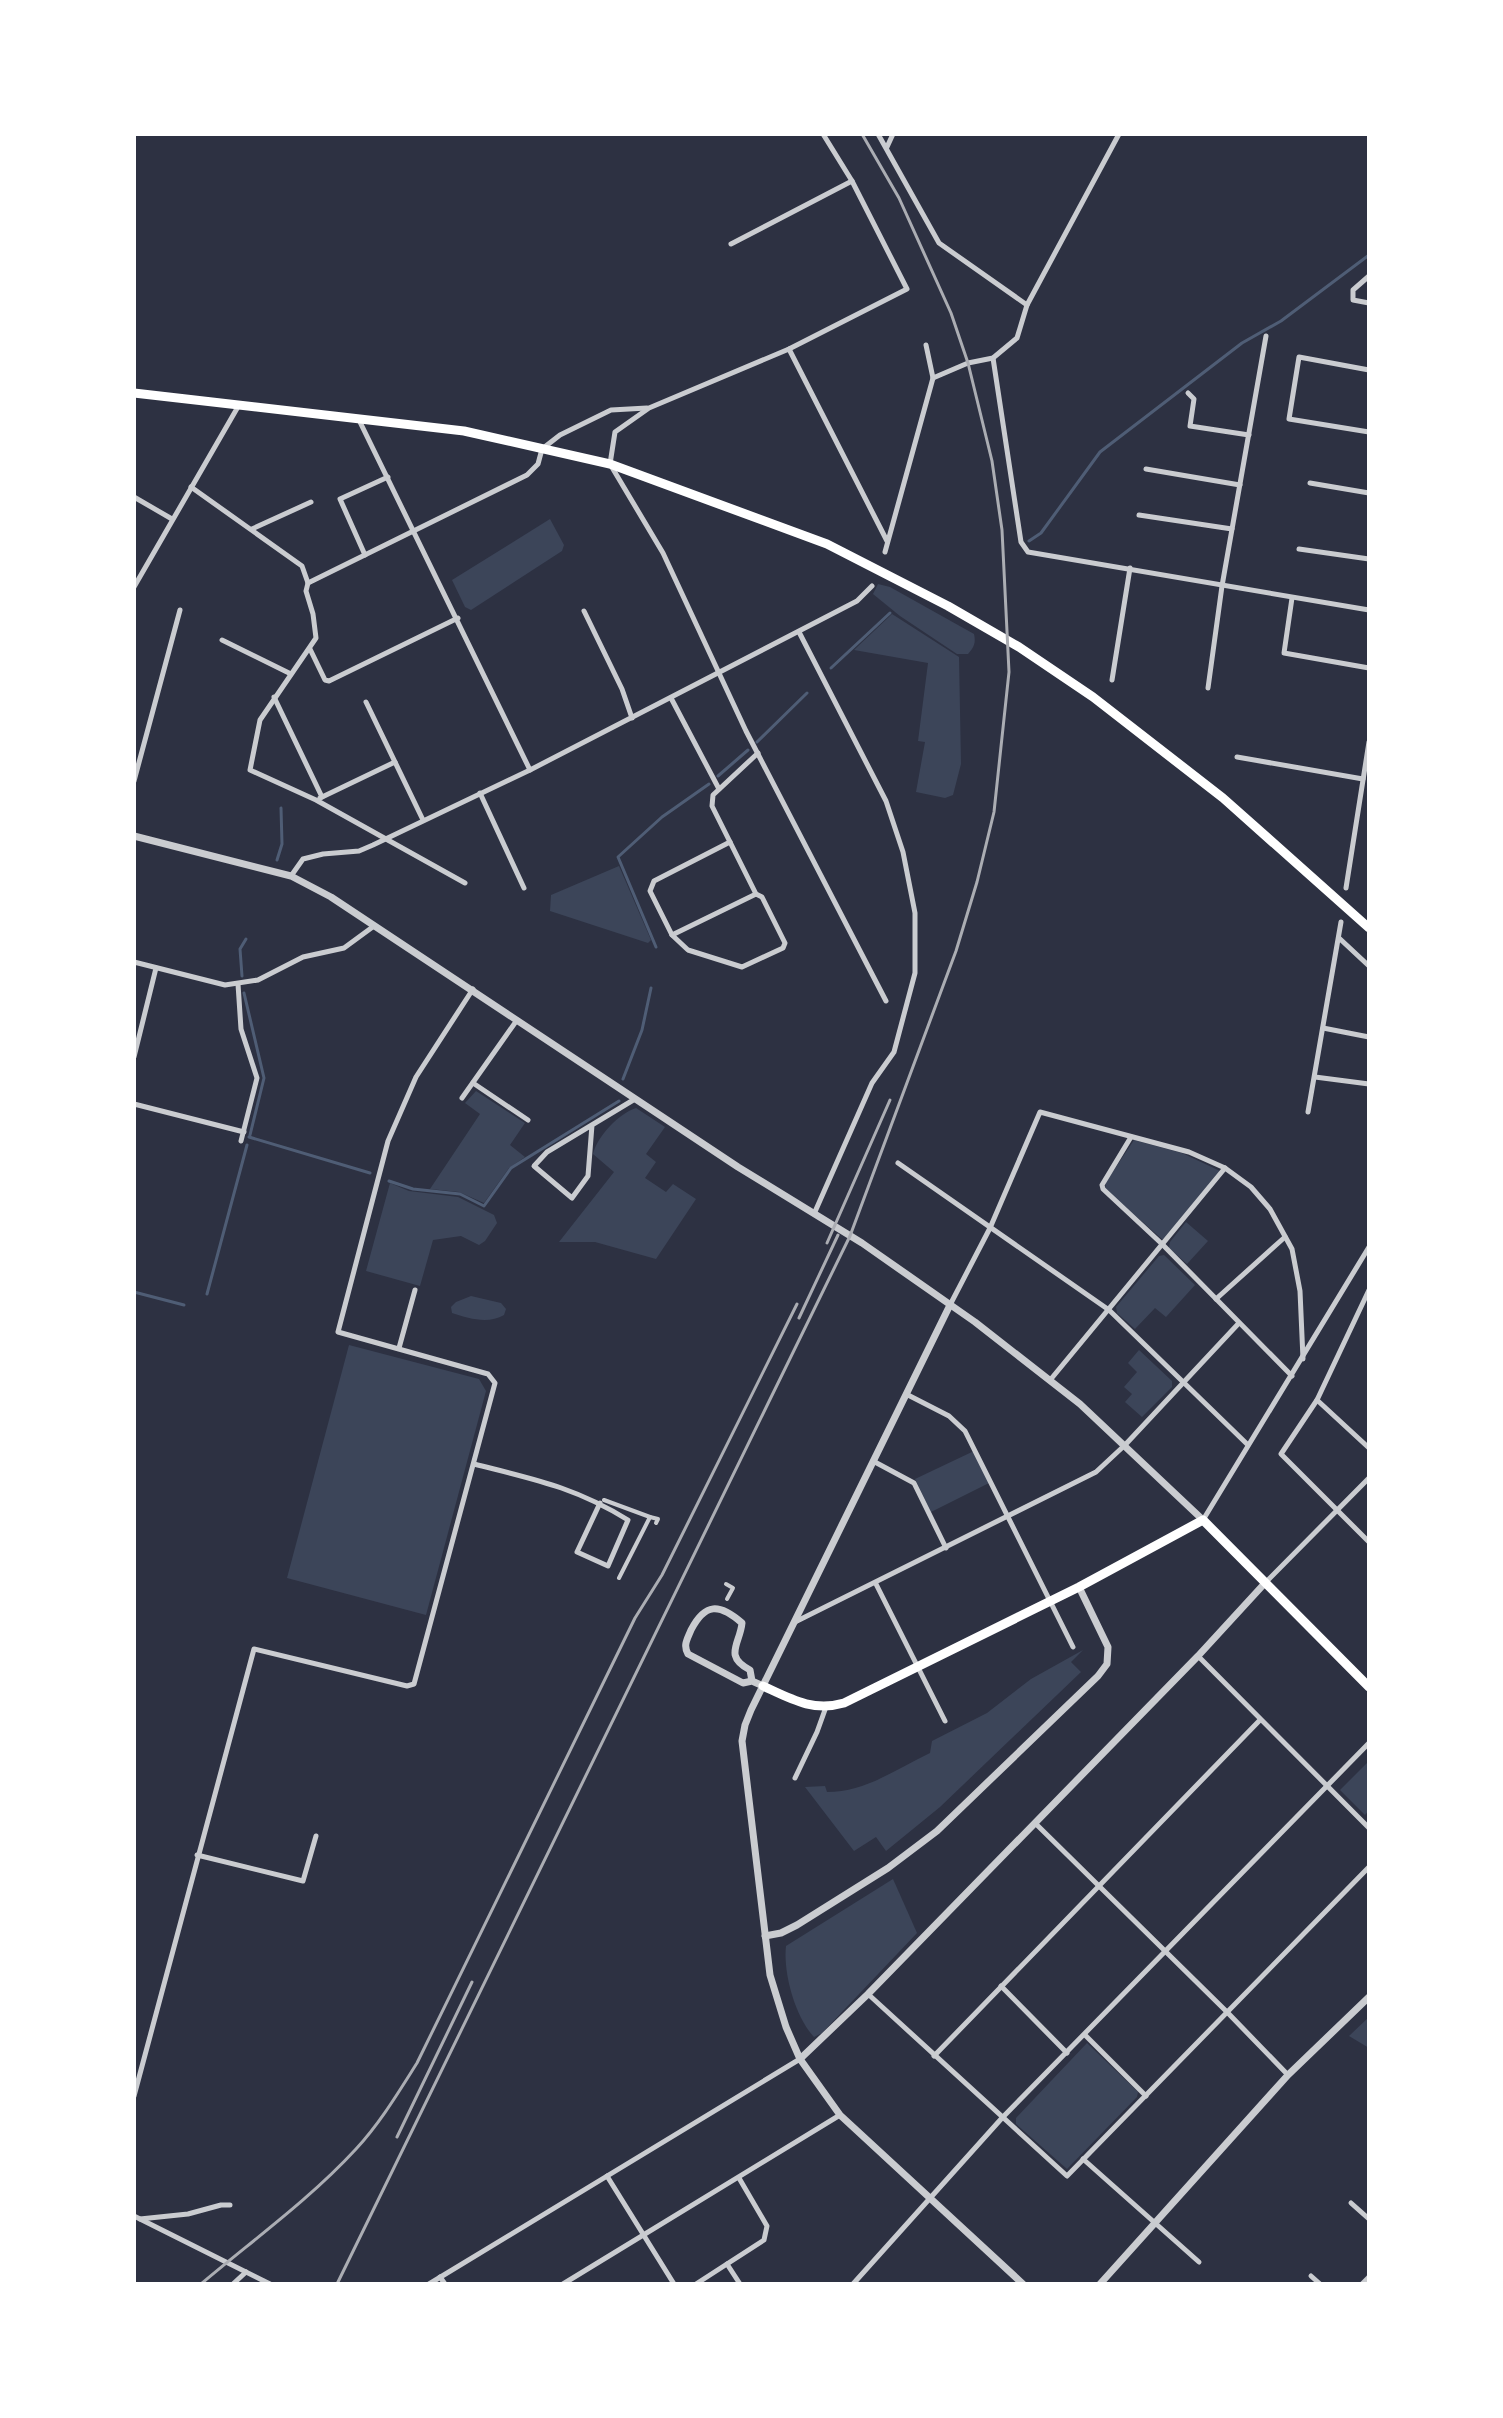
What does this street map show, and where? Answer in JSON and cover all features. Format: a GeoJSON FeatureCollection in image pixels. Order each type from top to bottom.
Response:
{"type":"FeatureCollection","features":[{"type":"Feature","properties":{"kind":"main road"},"geometry":{"type":"LineString","coordinates":[[135,395],[240,404],[464,431],[610,464],[827,544],[894,576],[1019,647],[1093,697],[1170,754],[1369,928]]}},
{"type":"Feature","properties":{"kind":"main road"},"geometry":{"type":"LineString","coordinates":[[763,1686],[802,1704],[826,1707],[854,1699],[1079,1587],[1203,1520],[1369,1687]]}},
{"type":"Feature","properties":{"kind":"street"},"geometry":{"type":"LineString","coordinates":[[823,134],[852,181],[907,289],[789,349],[649,408],[615,432],[610,464],[663,553],[758,753],[886,1001]]}},
{"type":"Feature","properties":{"kind":"street"},"geometry":{"type":"LineString","coordinates":[[878,134],[939,243],[1027,305]]}},
{"type":"Feature","properties":{"kind":"street"},"geometry":{"type":"LineString","coordinates":[[887,147],[893,134]]}},
{"type":"Feature","properties":{"kind":"street"},"geometry":{"type":"LineString","coordinates":[[933,378],[962,365],[993,358],[1017,338],[1027,305],[1119,134]]}},
{"type":"Feature","properties":{"kind":"street"},"geometry":{"type":"LineString","coordinates":[[731,244],[852,181]]}},
{"type":"Feature","properties":{"kind":"street"},"geometry":{"type":"LineString","coordinates":[[1369,276],[1353,290],[1353,300],[1369,303]]}},
{"type":"Feature","properties":{"kind":"street"},"geometry":{"type":"LineString","coordinates":[[1208,688],[1222,586],[1266,336]]}},
{"type":"Feature","properties":{"kind":"street"},"geometry":{"type":"LineString","coordinates":[[885,552],[933,378],[926,345]]}},
{"type":"Feature","properties":{"kind":"street"},"geometry":{"type":"LineString","coordinates":[[789,349],[887,541]]}},
{"type":"Feature","properties":{"kind":"street"},"geometry":{"type":"LineString","coordinates":[[1369,370],[1299,357],[1289,419],[1369,432]]}},
{"type":"Feature","properties":{"kind":"street"},"geometry":{"type":"LineString","coordinates":[[993,358],[1021,542],[1028,552],[1369,610]]}},
{"type":"Feature","properties":{"kind":"street"},"geometry":{"type":"LineString","coordinates":[[1188,393],[1194,399],[1190,426],[1249,435]]}},
{"type":"Feature","properties":{"kind":"street"},"geometry":{"type":"LineString","coordinates":[[134,587],[240,404]]}},
{"type":"Feature","properties":{"kind":"street"},"geometry":{"type":"LineString","coordinates":[[308,583],[527,475],[538,464],[542,449],[560,435],[611,410],[649,408]]}},
{"type":"Feature","properties":{"kind":"street"},"geometry":{"type":"LineString","coordinates":[[359,419],[530,770]]}},
{"type":"Feature","properties":{"kind":"street"},"geometry":{"type":"LineString","coordinates":[[1146,469],[1240,485]]}},
{"type":"Feature","properties":{"kind":"street"},"geometry":{"type":"LineString","coordinates":[[365,555],[340,499],[388,477]]}},
{"type":"Feature","properties":{"kind":"street"},"geometry":{"type":"LineString","coordinates":[[1310,483],[1369,493]]}},
{"type":"Feature","properties":{"kind":"street"},"geometry":{"type":"LineString","coordinates":[[191,487],[302,566],[308,583],[306,591],[316,638],[260,720],[250,770],[319,799],[465,883]]}},
{"type":"Feature","properties":{"kind":"street"},"geometry":{"type":"LineString","coordinates":[[134,497],[172,519]]}},
{"type":"Feature","properties":{"kind":"street"},"geometry":{"type":"LineString","coordinates":[[251,529],[311,502]]}},
{"type":"Feature","properties":{"kind":"street"},"geometry":{"type":"LineString","coordinates":[[1139,515],[1232,529]]}},
{"type":"Feature","properties":{"kind":"street"},"geometry":{"type":"LineString","coordinates":[[1299,549],[1369,559]]}},
{"type":"Feature","properties":{"kind":"street"},"geometry":{"type":"LineString","coordinates":[[1112,680],[1130,568]]}},
{"type":"Feature","properties":{"kind":"street"},"geometry":{"type":"LineString","coordinates":[[291,876],[303,859],[359,851],[530,770],[857,601],[872,586]]}},
{"type":"Feature","properties":{"kind":"street"},"geometry":{"type":"LineString","coordinates":[[1292,598],[1284,653],[1369,668]]}},
{"type":"Feature","properties":{"kind":"street"},"geometry":{"type":"LineString","coordinates":[[134,781],[180,610]]}},
{"type":"Feature","properties":{"kind":"street"},"geometry":{"type":"LineString","coordinates":[[584,611],[622,689],[632,718]]}},
{"type":"Feature","properties":{"kind":"street"},"geometry":{"type":"LineString","coordinates":[[310,649],[325,680],[329,681],[458,618]]}},
{"type":"Feature","properties":{"kind":"street"},"geometry":{"type":"LineString","coordinates":[[799,632],[886,801],[903,852],[915,913],[915,973],[894,1052],[872,1083],[814,1215]]}},
{"type":"Feature","properties":{"kind":"street"},"geometry":{"type":"LineString","coordinates":[[222,640],[291,674]]}},
{"type":"Feature","properties":{"kind":"street"},"geometry":{"type":"LineString","coordinates":[[274,697],[319,799]]}},
{"type":"Feature","properties":{"kind":"street"},"geometry":{"type":"LineString","coordinates":[[671,698],[719,789]]}},
{"type":"Feature","properties":{"kind":"street"},"geometry":{"type":"LineString","coordinates":[[366,702],[423,820]]}},
{"type":"Feature","properties":{"kind":"street"},"geometry":{"type":"LineString","coordinates":[[1346,888],[1369,742]]}},
{"type":"Feature","properties":{"kind":"street"},"geometry":{"type":"LineString","coordinates":[[730,842],[654,881],[650,886],[672,935],[688,950],[742,967],[783,948],[785,943],[762,897],[756,894],[730,842],[712,806],[713,795],[758,753]]}},
{"type":"Feature","properties":{"kind":"street"},"geometry":{"type":"LineString","coordinates":[[1237,757],[1363,779]]}},
{"type":"Feature","properties":{"kind":"street"},"geometry":{"type":"LineString","coordinates":[[319,799],[395,762]]}},
{"type":"Feature","properties":{"kind":"street"},"geometry":{"type":"LineString","coordinates":[[480,793],[524,888]]}},
{"type":"Feature","properties":{"kind":"street"},"geometry":{"type":"LineString","coordinates":[[134,836],[291,876],[331,897],[814,1215],[862,1243],[950,1305],[1051,1379],[1203,1520],[1369,1247]]}},
{"type":"Feature","properties":{"kind":"street"},"geometry":{"type":"LineString","coordinates":[[672,935],[756,894]]}},
{"type":"Feature","properties":{"kind":"street"},"geometry":{"type":"LineString","coordinates":[[1308,1112],[1341,922]]}},
{"type":"Feature","properties":{"kind":"street"},"geometry":{"type":"LineString","coordinates":[[134,962],[225,985],[238,984],[258,980],[303,957],[344,948],[374,925]]}},
{"type":"Feature","properties":{"kind":"street"},"geometry":{"type":"LineString","coordinates":[[1339,938],[1369,966]]}},
{"type":"Feature","properties":{"kind":"street"},"geometry":{"type":"LineString","coordinates":[[134,1057],[156,968]]}},
{"type":"Feature","properties":{"kind":"street"},"geometry":{"type":"LineString","coordinates":[[238,984],[241,1029],[257,1078],[241,1141]]}},
{"type":"Feature","properties":{"kind":"street"},"geometry":{"type":"LineString","coordinates":[[134,2096],[254,1649],[407,1686],[414,1684],[495,1383],[488,1374],[338,1332],[388,1141],[416,1077],[473,989]]}},
{"type":"Feature","properties":{"kind":"street"},"geometry":{"type":"LineString","coordinates":[[462,1098],[517,1019]]}},
{"type":"Feature","properties":{"kind":"street"},"geometry":{"type":"LineString","coordinates":[[1323,1028],[1369,1037]]}},
{"type":"Feature","properties":{"kind":"street"},"geometry":{"type":"LineString","coordinates":[[1315,1077],[1369,1084]]}},
{"type":"Feature","properties":{"kind":"street"},"geometry":{"type":"LineString","coordinates":[[473,1083],[528,1120]]}},
{"type":"Feature","properties":{"kind":"street"},"geometry":{"type":"LineString","coordinates":[[592,1125],[588,1176],[572,1198],[534,1166],[547,1152],[636,1098]]}},
{"type":"Feature","properties":{"kind":"street"},"geometry":{"type":"LineString","coordinates":[[134,1104],[244,1132]]}},
{"type":"Feature","properties":{"kind":"street"},"geometry":{"type":"LineString","coordinates":[[1023,2284],[840,2115],[800,2059],[777,2000],[765,1936],[742,1741],[745,1725],[990,1228],[1040,1112],[1189,1152],[1225,1168],[1251,1187],[1292,1249],[1300,1291],[1303,1359]]}},
{"type":"Feature","properties":{"kind":"street"},"geometry":{"type":"LineString","coordinates":[[1131,1137],[1102,1185],[1103,1189],[1292,1376]]}},
{"type":"Feature","properties":{"kind":"street"},"geometry":{"type":"LineString","coordinates":[[898,1163],[1109,1310],[1248,1445]]}},
{"type":"Feature","properties":{"kind":"street"},"geometry":{"type":"LineString","coordinates":[[1051,1379],[1225,1168]]}},
{"type":"Feature","properties":{"kind":"street"},"geometry":{"type":"LineString","coordinates":[[1216,1299],[1285,1237]]}},
{"type":"Feature","properties":{"kind":"street"},"geometry":{"type":"LineString","coordinates":[[399,1348],[415,1290]]}},
{"type":"Feature","properties":{"kind":"street"},"geometry":{"type":"LineString","coordinates":[[1369,1290],[1317,1400],[1281,1454],[1369,1542]]}},
{"type":"Feature","properties":{"kind":"street"},"geometry":{"type":"LineString","coordinates":[[794,1623],[1096,1472],[1239,1323]]}},
{"type":"Feature","properties":{"kind":"street"},"geometry":{"type":"LineString","coordinates":[[906,1394],[959,1424],[973,1445],[1073,1647]]}},
{"type":"Feature","properties":{"kind":"street"},"geometry":{"type":"LineString","coordinates":[[1317,1400],[1369,1448]]}},
{"type":"Feature","properties":{"kind":"street"},"geometry":{"type":"LineString","coordinates":[[873,1461],[914,1483],[946,1548]]}},
{"type":"Feature","properties":{"kind":"street"},"geometry":{"type":"LineString","coordinates":[[474,1464],[568,1488],[658,1519],[656,1523]]}},
{"type":"Feature","properties":{"kind":"street"},"geometry":{"type":"LineString","coordinates":[[429,2284],[800,2059],[868,1994],[1369,1478]]}},
{"type":"Feature","properties":{"kind":"street"},"geometry":{"type":"LineString","coordinates":[[602,1502],[628,1520],[608,1566],[577,1552],[602,1502]]}},
{"type":"Feature","properties":{"kind":"street"},"geometry":{"type":"LineString","coordinates":[[619,1578],[650,1517]]}},
{"type":"Feature","properties":{"kind":"street"},"geometry":{"type":"LineString","coordinates":[[726,1584],[733,1588],[727,1599]]}},
{"type":"Feature","properties":{"kind":"street"},"geometry":{"type":"LineString","coordinates":[[876,1584],[945,1721]]}},
{"type":"Feature","properties":{"kind":"street"},"geometry":{"type":"LineString","coordinates":[[765,1936],[797,1925],[914,1850],[967,1804],[1098,1676],[1107,1664],[1108,1647],[1079,1587]]}},
{"type":"Feature","properties":{"kind":"street"},"geometry":{"type":"LineString","coordinates":[[752,1681],[750,1670],[741,1665],[735,1656],[735,1643],[742,1623],[716,1609],[704,1610],[685,1643],[688,1654],[743,1683],[752,1681],[763,1686]]}},
{"type":"Feature","properties":{"kind":"street"},"geometry":{"type":"LineString","coordinates":[[1198,1656],[1369,1828]]}},
{"type":"Feature","properties":{"kind":"street"},"geometry":{"type":"LineString","coordinates":[[795,1778],[826,1707]]}},
{"type":"Feature","properties":{"kind":"street"},"geometry":{"type":"LineString","coordinates":[[934,2056],[1260,1720]]}},
{"type":"Feature","properties":{"kind":"street"},"geometry":{"type":"LineString","coordinates":[[853,2284],[1002,2118],[1369,1743]]}},
{"type":"Feature","properties":{"kind":"street"},"geometry":{"type":"LineString","coordinates":[[1035,1823],[1288,2075]]}},
{"type":"Feature","properties":{"kind":"street"},"geometry":{"type":"LineString","coordinates":[[197,1855],[303,1881],[316,1836]]}},
{"type":"Feature","properties":{"kind":"street"},"geometry":{"type":"LineString","coordinates":[[868,1994],[1067,2176],[1369,1867]]}},
{"type":"Feature","properties":{"kind":"street"},"geometry":{"type":"LineString","coordinates":[[1001,1986],[1067,2053]]}},
{"type":"Feature","properties":{"kind":"street"},"geometry":{"type":"LineString","coordinates":[[1100,2284],[1288,2075],[1369,1997]]}},
{"type":"Feature","properties":{"kind":"street"},"geometry":{"type":"LineString","coordinates":[[1085,2035],[1146,2096]]}},
{"type":"Feature","properties":{"kind":"street"},"geometry":{"type":"LineString","coordinates":[[563,2284],[840,2115]]}},
{"type":"Feature","properties":{"kind":"street"},"geometry":{"type":"LineString","coordinates":[[1083,2159],[1199,2262]]}},
{"type":"Feature","properties":{"kind":"street"},"geometry":{"type":"LineString","coordinates":[[607,2176],[674,2284]]}},
{"type":"Feature","properties":{"kind":"street"},"geometry":{"type":"LineString","coordinates":[[696,2284],[764,2240],[767,2226],[739,2178]]}},
{"type":"Feature","properties":{"kind":"street"},"geometry":{"type":"LineString","coordinates":[[1351,2203],[1369,2219]]}},
{"type":"Feature","properties":{"kind":"street"},"geometry":{"type":"LineString","coordinates":[[137,2218],[188,2214],[230,2205]]}},
{"type":"Feature","properties":{"kind":"street"},"geometry":{"type":"LineString","coordinates":[[137,2218],[270,2284]]}},
{"type":"Feature","properties":{"kind":"street"},"geometry":{"type":"LineString","coordinates":[[727,2264],[740,2284]]}},
{"type":"Feature","properties":{"kind":"street"},"geometry":{"type":"LineString","coordinates":[[233,2284],[246,2272]]}},
{"type":"Feature","properties":{"kind":"street"},"geometry":{"type":"LineString","coordinates":[[1311,2276],[1320,2284]]}},
{"type":"Feature","properties":{"kind":"street"},"geometry":{"type":"LineString","coordinates":[[440,2277],[445,2284]]}},
{"type":"Feature","properties":{"kind":"street"},"geometry":{"type":"LineString","coordinates":[[1362,2284],[1369,2277]]}},
{"type":"Feature","properties":{"kind":"shaded area"},"geometry":{"type":"Polygon","coordinates":[[[550,519],[564,545],[562,551],[471,610],[465,607],[452,580],[550,519]]]}},
{"type":"Feature","properties":{"kind":"shaded area"},"geometry":{"type":"Polygon","coordinates":[[[878,584],[890,587],[974,634],[972,649],[968,654],[957,654],[900,616],[873,594],[878,584]]]}},
{"type":"Feature","properties":{"kind":"shaded area"},"geometry":{"type":"Polygon","coordinates":[[[892,614],[959,657],[961,764],[953,795],[945,798],[916,792],[925,742],[918,741],[928,663],[854,650],[892,614]]]}},
{"type":"Feature","properties":{"kind":"shaded area"},"geometry":{"type":"Polygon","coordinates":[[[619,866],[651,940],[648,943],[550,911],[551,895],[619,866]]]}},
{"type":"Feature","properties":{"kind":"shaded area"},"geometry":{"type":"Polygon","coordinates":[[[476,1091],[525,1123],[510,1145],[525,1157],[509,1168],[484,1203],[459,1192],[430,1189],[480,1114],[465,1103],[476,1091]]]}},
{"type":"Feature","properties":{"kind":"shaded area"},"geometry":{"type":"Polygon","coordinates":[[[636,1108],[665,1127],[646,1154],[656,1162],[645,1178],[666,1192],[673,1184],[696,1199],[656,1259],[595,1242],[559,1242],[614,1172],[593,1154],[599,1140],[616,1120],[636,1108]]]}},
{"type":"Feature","properties":{"kind":"shaded area"},"geometry":{"type":"Polygon","coordinates":[[[1134,1140],[1182,1153],[1220,1171],[1163,1240],[1105,1189],[1106,1182],[1134,1140]]]}},
{"type":"Feature","properties":{"kind":"shaded area"},"geometry":{"type":"Polygon","coordinates":[[[390,1183],[409,1191],[458,1197],[494,1215],[497,1223],[479,1245],[461,1236],[433,1240],[420,1286],[366,1271],[390,1183]]]}},
{"type":"Feature","properties":{"kind":"shaded area"},"geometry":{"type":"Polygon","coordinates":[[[1186,1222],[1208,1241],[1187,1264],[1169,1248],[1170,1242],[1186,1222]]]}},
{"type":"Feature","properties":{"kind":"shaded area"},"geometry":{"type":"Polygon","coordinates":[[[1164,1255],[1195,1285],[1166,1317],[1155,1308],[1135,1329],[1117,1313],[1116,1307],[1159,1256],[1164,1255]]]}},
{"type":"Feature","properties":{"kind":"shaded area"},"geometry":{"type":"Polygon","coordinates":[[[471,1296],[501,1303],[506,1309],[504,1315],[485,1320],[452,1313],[451,1307],[456,1302],[471,1296]]]}},
{"type":"Feature","properties":{"kind":"shaded area"},"geometry":{"type":"Polygon","coordinates":[[[349,1345],[479,1379],[486,1391],[426,1615],[287,1578],[349,1345]]]}},
{"type":"Feature","properties":{"kind":"shaded area"},"geometry":{"type":"Polygon","coordinates":[[[1139,1350],[1172,1381],[1172,1387],[1142,1417],[1125,1402],[1132,1394],[1124,1387],[1137,1372],[1128,1363],[1139,1350]]]}},
{"type":"Feature","properties":{"kind":"shaded area"},"geometry":{"type":"Polygon","coordinates":[[[974,1451],[989,1483],[931,1512],[915,1479],[974,1451]]]}},
{"type":"Feature","properties":{"kind":"shaded area"},"geometry":{"type":"Polygon","coordinates":[[[1083,1650],[1071,1662],[1081,1672],[940,1807],[886,1851],[876,1837],[854,1851],[805,1787],[825,1786],[827,1792],[841,1791],[880,1778],[930,1753],[932,1741],[987,1713],[1031,1679],[1083,1650]]]}},
{"type":"Feature","properties":{"kind":"shaded area"},"geometry":{"type":"Polygon","coordinates":[[[1369,1761],[1369,1810],[1365,1815],[1340,1790],[1369,1761]]]}},
{"type":"Feature","properties":{"kind":"shaded area"},"geometry":{"type":"Polygon","coordinates":[[[893,1879],[917,1933],[822,2033],[814,2037],[801,2018],[792,1994],[786,1969],[786,1946],[893,1879]]]}},
{"type":"Feature","properties":{"kind":"shaded area"},"geometry":{"type":"Polygon","coordinates":[[[1369,2017],[1369,2048],[1349,2036],[1369,2017]]]}},
{"type":"Feature","properties":{"kind":"shaded area"},"geometry":{"type":"Polygon","coordinates":[[[1087,2043],[1138,2092],[1137,2097],[1067,2169],[1016,2124],[1016,2118],[1087,2043]]]}},
{"type":"Feature","properties":{"kind":"waterway"},"geometry":{"type":"LineString","coordinates":[[1029,541],[1041,533],[1100,452],[1242,343],[1281,321],[1369,255]]}},
{"type":"Feature","properties":{"kind":"waterway"},"geometry":{"type":"LineString","coordinates":[[831,668],[890,613]]}},
{"type":"Feature","properties":{"kind":"waterway"},"geometry":{"type":"LineString","coordinates":[[757,742],[807,693]]}},
{"type":"Feature","properties":{"kind":"waterway"},"geometry":{"type":"LineString","coordinates":[[718,776],[748,750]]}},
{"type":"Feature","properties":{"kind":"waterway"},"geometry":{"type":"LineString","coordinates":[[656,947],[618,857],[662,817],[709,784]]}},
{"type":"Feature","properties":{"kind":"waterway"},"geometry":{"type":"LineString","coordinates":[[277,860],[282,844],[281,808]]}},
{"type":"Feature","properties":{"kind":"waterway"},"geometry":{"type":"LineString","coordinates":[[242,976],[240,949],[246,939]]}},
{"type":"Feature","properties":{"kind":"waterway"},"geometry":{"type":"LineString","coordinates":[[623,1079],[642,1030],[651,988]]}},
{"type":"Feature","properties":{"kind":"waterway"},"geometry":{"type":"LineString","coordinates":[[244,993],[264,1078],[250,1135]]}},
{"type":"Feature","properties":{"kind":"waterway"},"geometry":{"type":"LineString","coordinates":[[389,1181],[413,1189],[460,1194],[484,1206],[511,1168],[619,1101]]}},
{"type":"Feature","properties":{"kind":"waterway"},"geometry":{"type":"LineString","coordinates":[[249,1137],[370,1173]]}},
{"type":"Feature","properties":{"kind":"waterway"},"geometry":{"type":"LineString","coordinates":[[207,1294],[247,1145]]}},
{"type":"Feature","properties":{"kind":"waterway"},"geometry":{"type":"LineString","coordinates":[[134,1292],[184,1305]]}},
{"type":"Feature","properties":{"kind":"railway"},"geometry":{"type":"LineString","coordinates":[[337,2284],[850,1236],[956,951],[977,882],[994,812],[1009,672],[1002,530],[992,461],[968,363],[951,313],[899,198],[862,134]]}},
{"type":"Feature","properties":{"kind":"railway"},"geometry":{"type":"LineString","coordinates":[[827,1243],[890,1100]]}},
{"type":"Feature","properties":{"kind":"railway"},"geometry":{"type":"LineString","coordinates":[[799,1318],[838,1235]]}},
{"type":"Feature","properties":{"kind":"railway"},"geometry":{"type":"LineString","coordinates":[[201,2284],[300,2202],[356,2149],[417,2063],[635,1618],[662,1575],[797,1304]]}},
{"type":"Feature","properties":{"kind":"railway"},"geometry":{"type":"LineString","coordinates":[[397,2137],[472,1982]]}}]}
